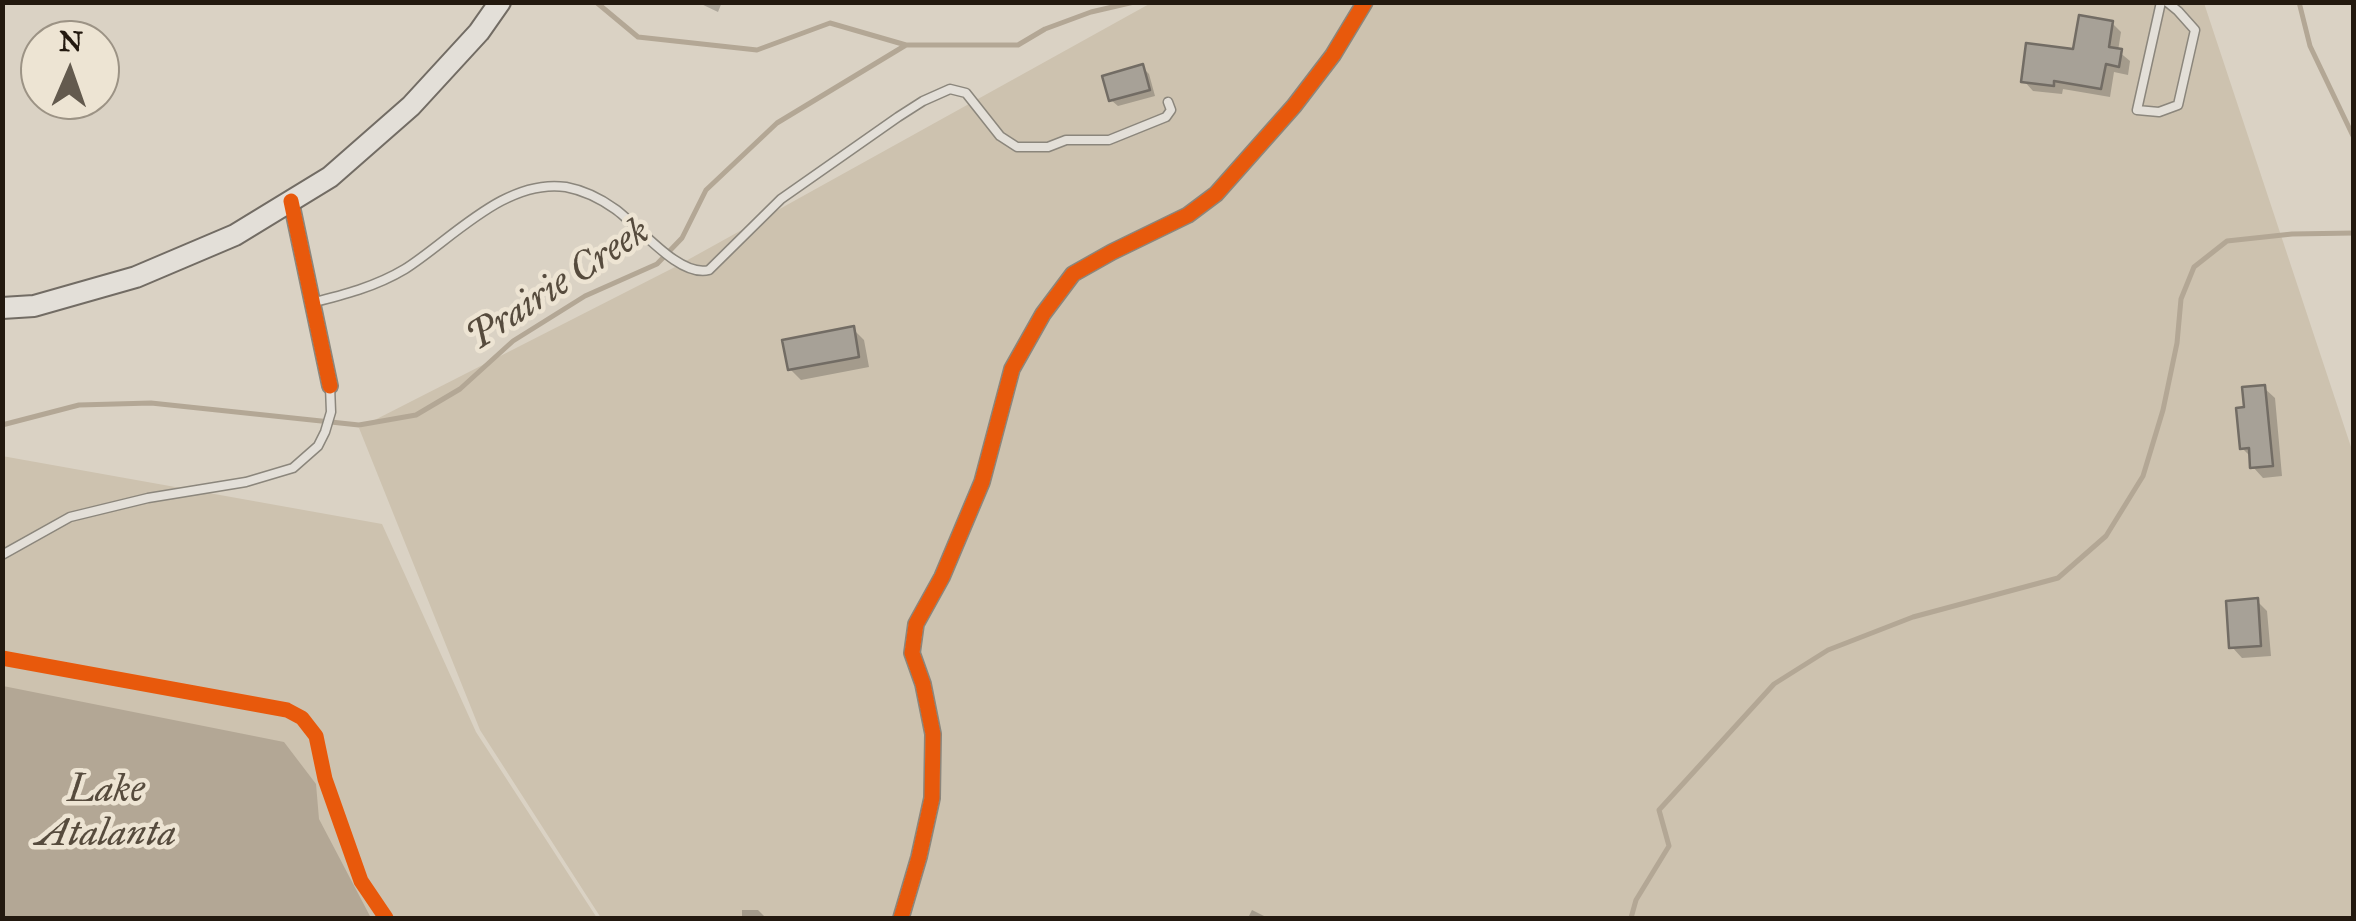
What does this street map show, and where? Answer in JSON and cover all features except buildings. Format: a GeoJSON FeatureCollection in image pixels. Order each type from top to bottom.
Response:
{"type":"FeatureCollection","features":[{"type":"Feature","properties":{"kind":"main road"},"geometry":{"type":"LineString","coordinates":[[2,308],[34,306],[136,277],[235,235],[330,178],[412,106],[479,32],[500,2]]}},
{"type":"Feature","properties":{"kind":"street"},"geometry":{"type":"LineString","coordinates":[[900,918],[932,798],[933,734],[924,684],[912,653],[916,624],[942,577],[982,482],[1012,369],[1043,314],[1073,274],[1188,215],[1216,194],[1294,106],[1333,54],[1364,2]]}},
{"type":"Feature","properties":{"kind":"street"},"geometry":{"type":"LineString","coordinates":[[290,201],[330,386]]}},
{"type":"Feature","properties":{"kind":"lane"},"geometry":{"type":"LineString","coordinates":[[2164,2],[2195,30],[2178,105],[2159,112],[2137,110],[2164,2]]}},
{"type":"Feature","properties":{"kind":"lane"},"geometry":{"type":"LineString","coordinates":[[311,303],[364,290],[405,269],[497,204],[546,186],[570,188],[592,196],[614,208],[677,262],[700,272],[709,270],[781,199],[898,117],[950,89],[966,93],[1000,136],[1017,147],[1048,146],[1066,140],[1109,140],[1166,118],[1171,110],[1168,102]]}},
{"type":"Feature","properties":{"kind":"lane"},"geometry":{"type":"LineString","coordinates":[[2,555],[70,518],[148,498],[246,482],[293,468],[318,446],[325,432],[331,412],[330,386]]}},
{"type":"Feature","properties":{"kind":"shaded area"},"geometry":{"type":"Polygon","coordinates":[[[1151,3],[2204,3],[2353,453],[2353,918],[601,918],[480,730],[359,428],[675,267],[1151,3]]]}},
{"type":"Feature","properties":{"kind":"shaded area"},"geometry":{"type":"Polygon","coordinates":[[[2,456],[382,524],[476,732],[597,918],[3,918],[2,456]]]}},
{"type":"Feature","properties":{"kind":"water","name":"Lake Atalanta"},"geometry":{"type":"Polygon","coordinates":[[[3,686],[284,742],[316,784],[319,819],[371,918],[3,918],[3,686]]]}},
{"type":"Feature","properties":{"kind":"waterway"},"geometry":{"type":"LineString","coordinates":[[596,2],[638,37],[757,50],[830,23],[906,45]]}},
{"type":"Feature","properties":{"kind":"waterway","name":"Prairie Creek"},"geometry":{"type":"LineString","coordinates":[[2,425],[79,405],[151,403],[359,425],[416,415],[460,389],[513,341],[585,296],[657,264],[682,238],[706,190],[777,123],[906,45],[1018,45],[1045,29],[1134,2]]}},
{"type":"Feature","properties":{"kind":"waterway"},"geometry":{"type":"LineString","coordinates":[[2299,2],[2310,46],[2354,138]]}},
{"type":"Feature","properties":{"kind":"waterway"},"geometry":{"type":"LineString","coordinates":[[1631,918],[1636,900],[1669,846],[1659,810],[1774,684],[1828,650],[1913,617],[2058,578],[2106,536],[2143,476],[2163,410],[2177,343],[2181,299],[2194,267],[2227,241],[2354,233]]}},
{"type":"Feature","properties":{"kind":"cycle path"},"geometry":{"type":"LineString","coordinates":[[901,918],[932,798],[933,734],[912,653],[916,624],[942,577],[982,482],[1012,369],[1043,314],[1073,274],[1188,215],[1216,194],[1294,106],[1333,55],[1365,2]]}},
{"type":"Feature","properties":{"kind":"cycle path"},"geometry":{"type":"LineString","coordinates":[[291,201],[330,386]]}},
{"type":"Feature","properties":{"kind":"cycle path"},"geometry":{"type":"LineString","coordinates":[[2,658],[287,710],[302,718],[316,736],[325,779],[361,881],[386,918]]}}]}
